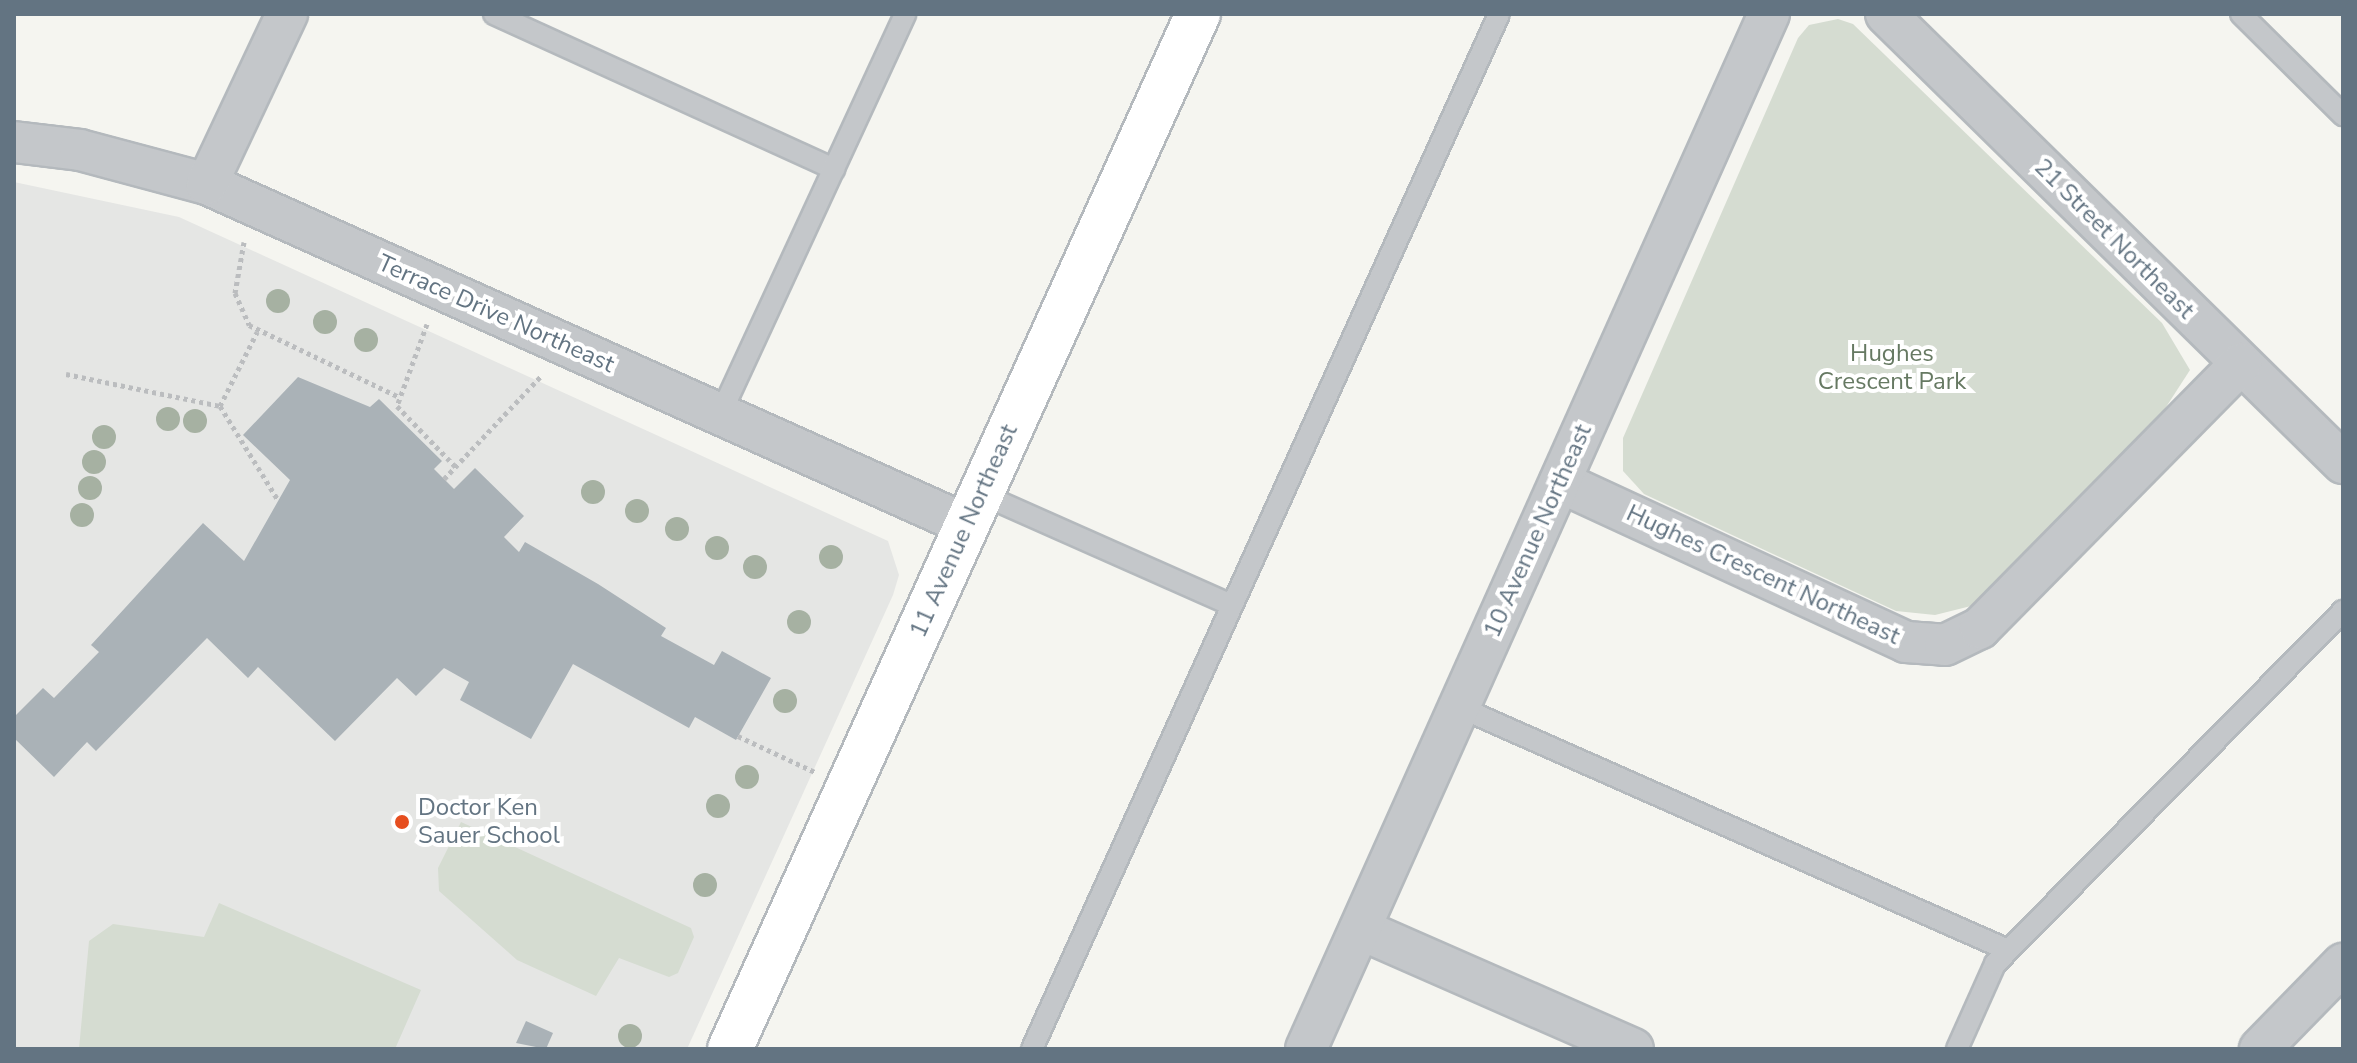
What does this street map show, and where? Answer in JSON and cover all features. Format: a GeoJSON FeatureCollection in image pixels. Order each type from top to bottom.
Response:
{"type":"FeatureCollection","features":[{"type":"Feature","properties":{"kind":"street"},"geometry":{"type":"LineString","coordinates":[[207,184],[287,14]]}},
{"type":"Feature","properties":{"kind":"street","name":"11 Avenue Northeast"},"geometry":{"type":"LineString","coordinates":[[730,1049],[1198,14]]}},
{"type":"Feature","properties":{"kind":"street","name":"10 Avenue Northeast"},"geometry":{"type":"LineString","coordinates":[[1306,1049],[1769,14]]}},
{"type":"Feature","properties":{"kind":"street","name":"21 Street Northeast"},"geometry":{"type":"LineString","coordinates":[[1886,14],[2343,463]]}},
{"type":"Feature","properties":{"kind":"street","name":"Terrace Drive Northeast"},"geometry":{"type":"LineString","coordinates":[[14,142],[80,150],[207,184],[720,415],[974,509]]}},
{"type":"Feature","properties":{"kind":"street","name":"Hughes Crescent Northeast"},"geometry":{"type":"LineString","coordinates":[[1560,482],[1906,642],[1945,645],[1980,628],[2240,364]]}},
{"type":"Feature","properties":{"kind":"street"},"geometry":{"type":"LineString","coordinates":[[1360,929],[1633,1049]]}},
{"type":"Feature","properties":{"kind":"street"},"geometry":{"type":"LineString","coordinates":[[2260,1049],[2343,964]]}},
{"type":"Feature","properties":{"kind":"lane"},"geometry":{"type":"LineString","coordinates":[[494,14],[834,169]]}},
{"type":"Feature","properties":{"kind":"lane"},"geometry":{"type":"LineString","coordinates":[[720,415],[905,14]]}},
{"type":"Feature","properties":{"kind":"lane"},"geometry":{"type":"LineString","coordinates":[[1032,1049],[1499,14]]}},
{"type":"Feature","properties":{"kind":"lane"},"geometry":{"type":"LineString","coordinates":[[2241,14],[2343,115]]}},
{"type":"Feature","properties":{"kind":"lane"},"geometry":{"type":"LineString","coordinates":[[974,509],[1232,605]]}},
{"type":"Feature","properties":{"kind":"lane"},"geometry":{"type":"LineString","coordinates":[[1957,1049],[2008,950],[2343,611]]}},
{"type":"Feature","properties":{"kind":"lane"},"geometry":{"type":"LineString","coordinates":[[1459,707],[2008,950]]}},
{"type":"Feature","properties":{"kind":"path"},"geometry":{"type":"LineString","coordinates":[[245,241],[235,293],[257,332],[399,397]]}},
{"type":"Feature","properties":{"kind":"path"},"geometry":{"type":"LineString","coordinates":[[427,324],[397,406],[456,467]]}},
{"type":"Feature","properties":{"kind":"path"},"geometry":{"type":"LineString","coordinates":[[220,406],[257,332]]}},
{"type":"Feature","properties":{"kind":"path"},"geometry":{"type":"LineString","coordinates":[[66,374],[220,406],[278,500]]}},
{"type":"Feature","properties":{"kind":"path"},"geometry":{"type":"LineString","coordinates":[[444,479],[541,376]]}},
{"type":"Feature","properties":{"kind":"path"},"geometry":{"type":"LineString","coordinates":[[738,736],[831,779]]}},
{"type":"Feature","properties":{"kind":"shaded area","name":"Doctor Ken Sauer School"},"geometry":{"type":"Polygon","coordinates":[[[14,182],[179,217],[888,541],[899,575],[893,595],[687,1049],[14,1049],[14,182]]]}},
{"type":"Feature","properties":{"kind":"green space","name":"Hughes Crescent Park"},"geometry":{"type":"Polygon","coordinates":[[[1838,19],[1853,24],[2162,323],[2190,370],[2157,421],[1975,605],[1935,615],[1896,611],[1644,494],[1623,471],[1623,438],[1798,38],[1809,25],[1838,19]]]}},
{"type":"Feature","properties":{"kind":"green space"},"geometry":{"type":"Polygon","coordinates":[[[461,822],[691,928],[694,937],[678,973],[669,977],[619,958],[596,996],[517,960],[439,891],[438,868],[461,822]]]}},
{"type":"Feature","properties":{"kind":"green space"},"geometry":{"type":"Polygon","coordinates":[[[219,903],[421,990],[395,1049],[79,1049],[89,941],[113,924],[204,937],[219,903]]]}},
{"type":"Feature","properties":{"kind":"building"},"geometry":{"type":"Polygon","coordinates":[[[298,377],[370,407],[379,399],[442,461],[434,469],[454,489],[475,468],[524,516],[504,537],[519,552],[525,542],[598,584],[666,628],[661,636],[714,665],[722,651],[771,678],[736,740],[695,717],[689,728],[573,664],[531,739],[460,700],[469,682],[444,668],[416,696],[397,678],[335,741],[258,667],[248,678],[207,638],[96,751],[87,742],[54,777],[14,738],[14,717],[43,688],[54,698],[99,652],[91,645],[203,523],[244,561],[290,480],[243,435],[298,377]]]}},
{"type":"Feature","properties":{"kind":"building"},"geometry":{"type":"Polygon","coordinates":[[[526,1021],[553,1033],[546,1049],[516,1043],[526,1021]]]}},
{"type":"Feature","properties":{"kind":"place","name":"Doctor Ken Sauer School"},"geometry":{"type":"Point","coordinates":[402,822]}}]}
